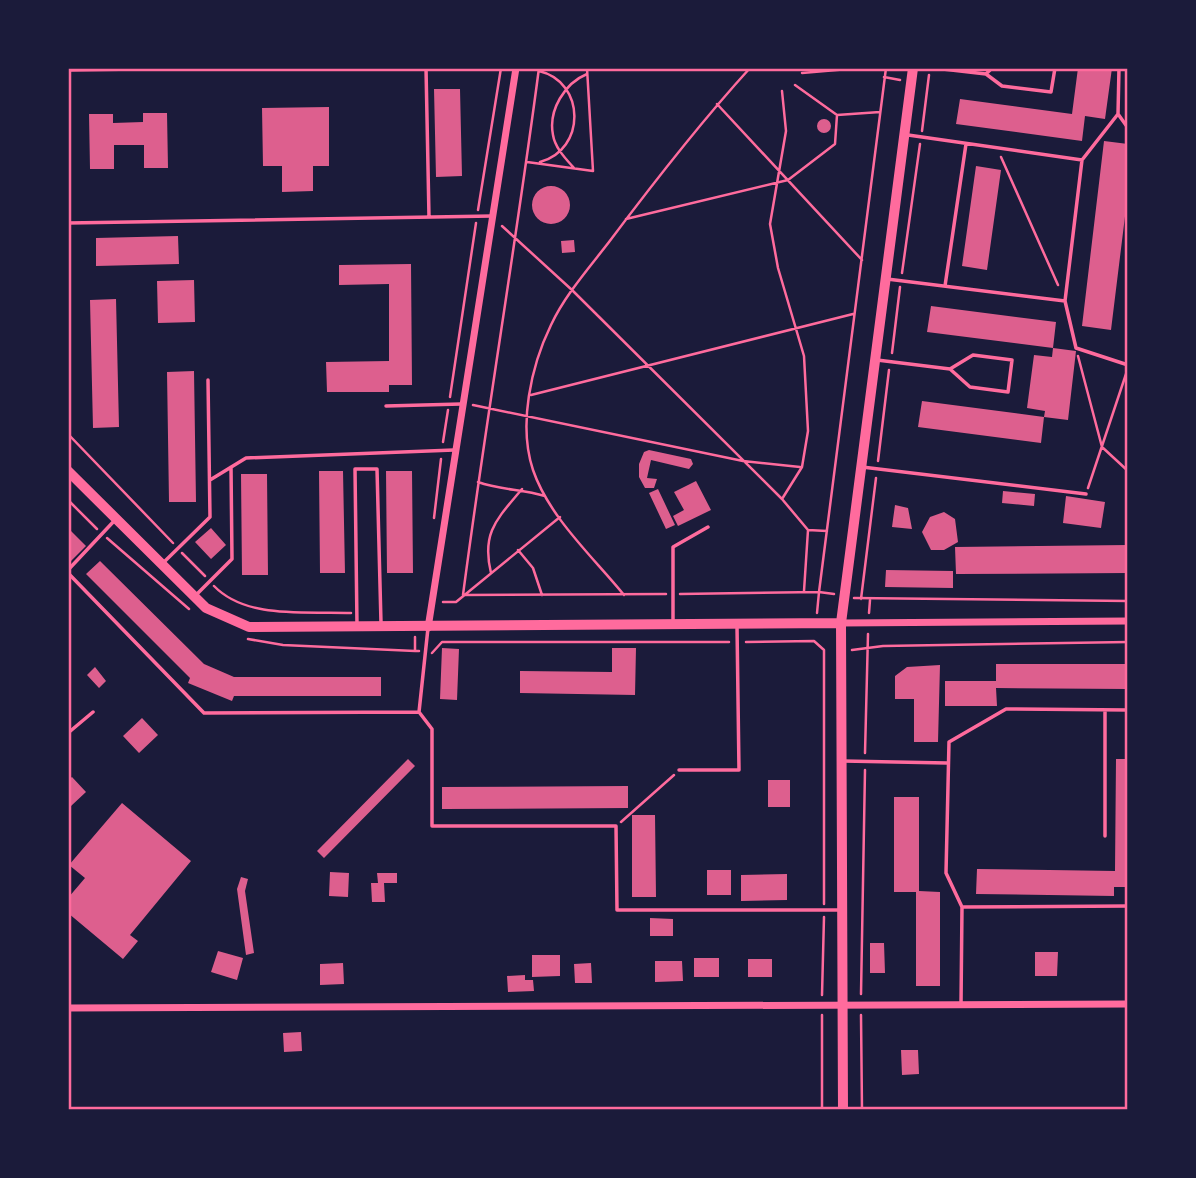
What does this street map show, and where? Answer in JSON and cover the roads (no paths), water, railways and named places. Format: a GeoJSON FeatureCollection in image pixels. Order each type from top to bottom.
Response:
{"type":"FeatureCollection","features":[{"type":"Feature","properties":{"kind":"main road"},"geometry":{"type":"LineString","coordinates":[[843,1110],[841,623],[913,68]]}},
{"type":"Feature","properties":{"kind":"main road"},"geometry":{"type":"LineString","coordinates":[[68,471],[206,608],[249,627],[428,628],[841,623]]}},
{"type":"Feature","properties":{"kind":"street"},"geometry":{"type":"LineString","coordinates":[[428,628],[516,68]]}},
{"type":"Feature","properties":{"kind":"street"},"geometry":{"type":"LineString","coordinates":[[841,623],[1128,621]]}},
{"type":"Feature","properties":{"kind":"street"},"geometry":{"type":"LineString","coordinates":[[68,1008],[1128,1004]]}},
{"type":"Feature","properties":{"kind":"lane"},"geometry":{"type":"LineString","coordinates":[[68,70],[207,68]]}},
{"type":"Feature","properties":{"kind":"lane"},"geometry":{"type":"LineString","coordinates":[[426,68],[429,217]]}},
{"type":"Feature","properties":{"kind":"lane"},"geometry":{"type":"LineString","coordinates":[[932,68],[986,74],[1002,86],[1051,92],[1055,68]]}},
{"type":"Feature","properties":{"kind":"lane"},"geometry":{"type":"LineString","coordinates":[[986,74],[992,68]]}},
{"type":"Feature","properties":{"kind":"lane"},"geometry":{"type":"LineString","coordinates":[[1119,68],[1118,114],[1128,128]]}},
{"type":"Feature","properties":{"kind":"lane"},"geometry":{"type":"LineString","coordinates":[[1118,114],[1082,160],[1065,301],[1076,348],[1128,367]]}},
{"type":"Feature","properties":{"kind":"lane"},"geometry":{"type":"LineString","coordinates":[[905,135],[1082,160]]}},
{"type":"Feature","properties":{"kind":"lane"},"geometry":{"type":"LineString","coordinates":[[945,286],[966,144]]}},
{"type":"Feature","properties":{"kind":"lane"},"geometry":{"type":"LineString","coordinates":[[68,223],[492,216]]}},
{"type":"Feature","properties":{"kind":"lane"},"geometry":{"type":"LineString","coordinates":[[886,279],[1065,301]]}},
{"type":"Feature","properties":{"kind":"lane"},"geometry":{"type":"LineString","coordinates":[[875,360],[950,369],[970,387],[1008,392],[1012,360],[973,355],[950,369]]}},
{"type":"Feature","properties":{"kind":"lane"},"geometry":{"type":"LineString","coordinates":[[162,565],[210,517],[208,380]]}},
{"type":"Feature","properties":{"kind":"lane"},"geometry":{"type":"LineString","coordinates":[[386,406],[463,404]]}},
{"type":"Feature","properties":{"kind":"lane"},"geometry":{"type":"LineString","coordinates":[[209,480],[246,458],[456,450]]}},
{"type":"Feature","properties":{"kind":"lane"},"geometry":{"type":"LineString","coordinates":[[194,596],[232,559],[232,467]]}},
{"type":"Feature","properties":{"kind":"lane"},"geometry":{"type":"LineString","coordinates":[[862,467],[1086,494]]}},
{"type":"Feature","properties":{"kind":"lane"},"geometry":{"type":"LineString","coordinates":[[357,628],[355,469],[377,469],[381,628]]}},
{"type":"Feature","properties":{"kind":"lane"},"geometry":{"type":"LineString","coordinates":[[116,519],[68,571],[204,713],[419,712]]}},
{"type":"Feature","properties":{"kind":"lane"},"geometry":{"type":"LineString","coordinates":[[673,625],[673,547],[708,527]]}},
{"type":"Feature","properties":{"kind":"lane"},"geometry":{"type":"LineString","coordinates":[[679,770],[739,769],[737,624]]}},
{"type":"Feature","properties":{"kind":"lane"},"geometry":{"type":"LineString","coordinates":[[428,628],[419,712],[432,729],[432,826],[616,826],[617,911],[841,910]]}},
{"type":"Feature","properties":{"kind":"lane"},"geometry":{"type":"LineString","coordinates":[[961,1006],[962,907],[946,873],[949,742],[1006,709],[1128,710]]}},
{"type":"Feature","properties":{"kind":"lane"},"geometry":{"type":"LineString","coordinates":[[1105,709],[1105,836]]}},
{"type":"Feature","properties":{"kind":"lane"},"geometry":{"type":"LineString","coordinates":[[68,733],[93,712]]}},
{"type":"Feature","properties":{"kind":"lane"},"geometry":{"type":"LineString","coordinates":[[841,761],[948,762]]}},
{"type":"Feature","properties":{"kind":"lane"},"geometry":{"type":"LineString","coordinates":[[962,907],[1128,906]]}}]}
